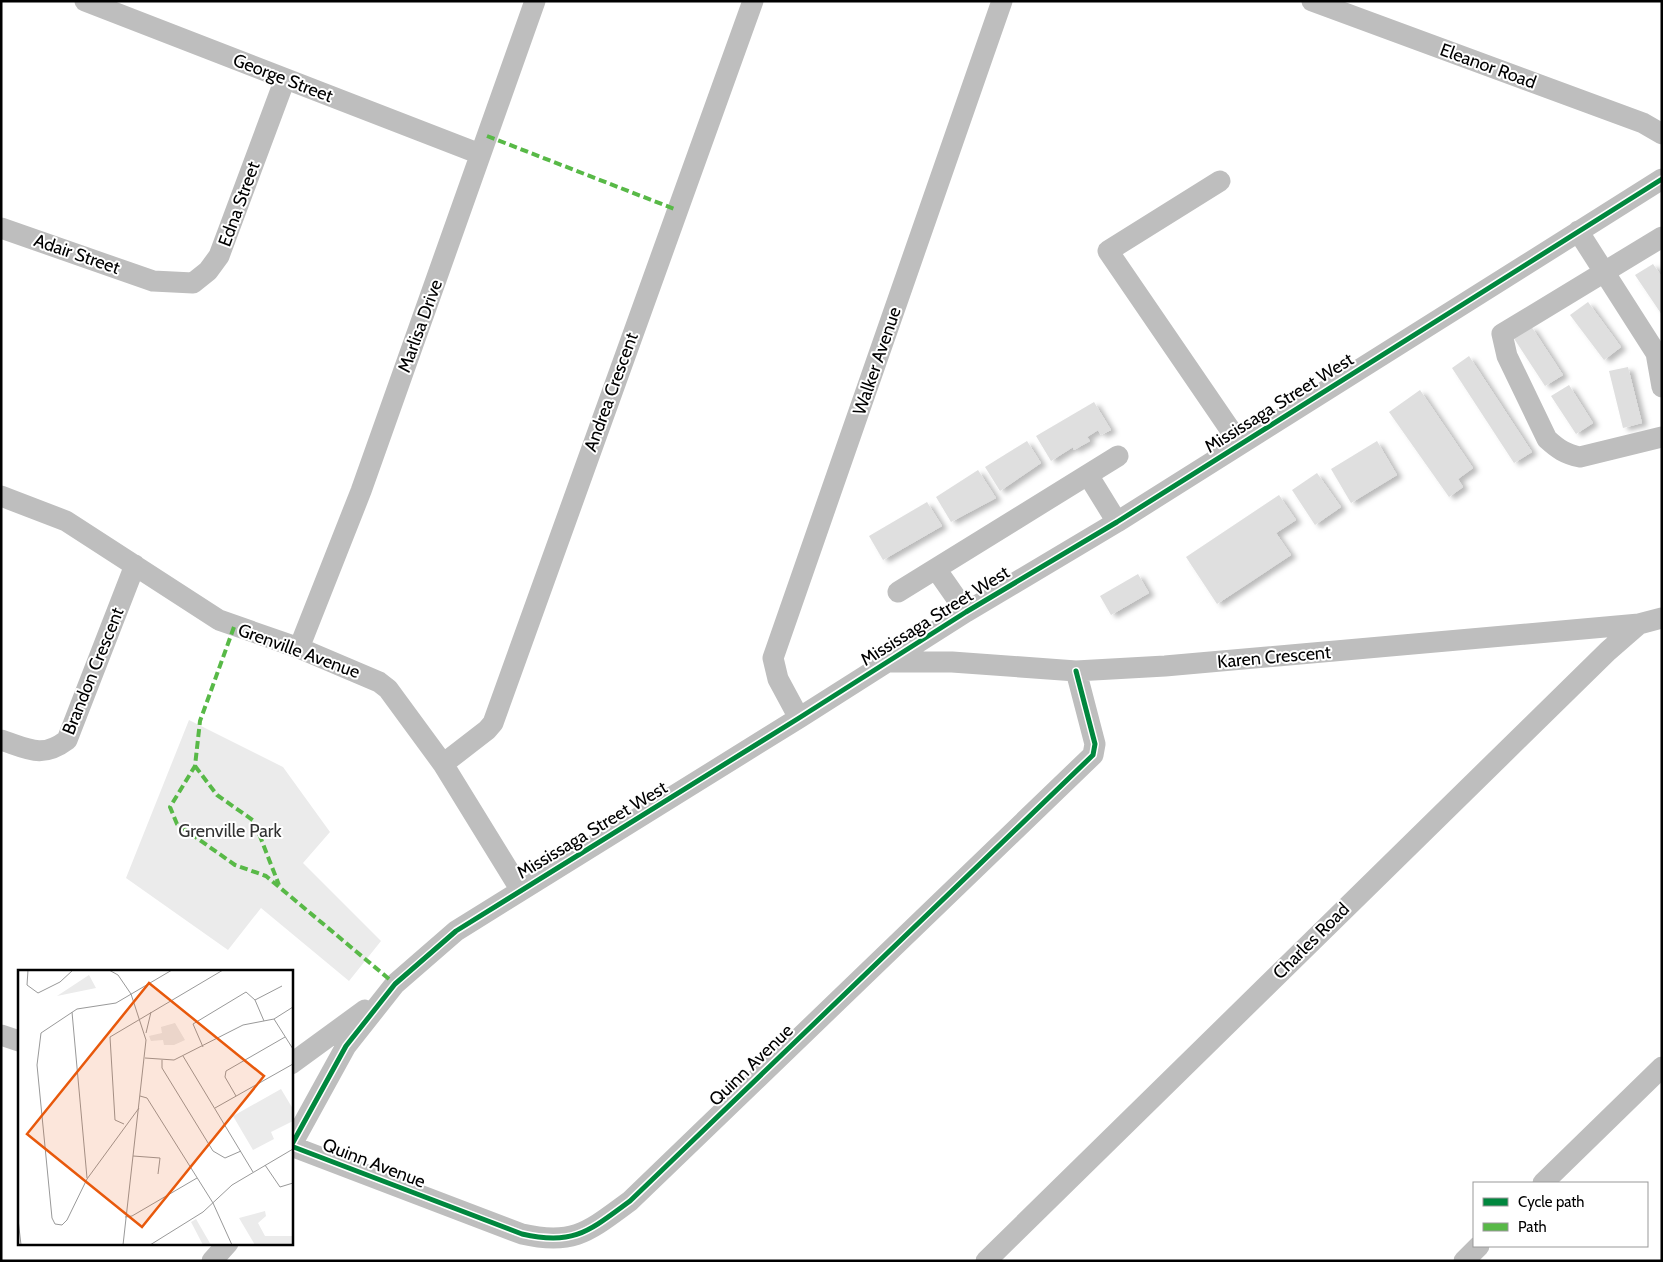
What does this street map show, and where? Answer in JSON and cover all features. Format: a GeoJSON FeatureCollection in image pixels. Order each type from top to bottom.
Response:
{"type":"FeatureCollection","features":[{"type":"Feature","properties":{"kind":"street","name":"George Street"},"geometry":{"type":"LineString","coordinates":[[85,1],[480,154]]}},
{"type":"Feature","properties":{"kind":"street","name":"Marlisa Drive"},"geometry":{"type":"LineString","coordinates":[[299,648],[361,491],[535,1]]}},
{"type":"Feature","properties":{"kind":"street","name":"Andrea Crescent"},"geometry":{"type":"LineString","coordinates":[[443,764],[487,730],[493,723],[753,1]]}},
{"type":"Feature","properties":{"kind":"street","name":"Walker Avenue"},"geometry":{"type":"LineString","coordinates":[[799,718],[778,679],[773,658],[1002,1]]}},
{"type":"Feature","properties":{"kind":"street","name":"Eleanor Road"},"geometry":{"type":"LineString","coordinates":[[1312,1],[1643,123],[1662,134]]}},
{"type":"Feature","properties":{"kind":"street","name":"Edna Street"},"geometry":{"type":"LineString","coordinates":[[153,281],[193,283],[208,271],[220,256],[285,79]]}},
{"type":"Feature","properties":{"kind":"street","name":"Mississaga Street West"},"geometry":{"type":"LineString","coordinates":[[292,1144],[346,1046],[395,984],[456,931],[520,889],[799,718],[885,662],[1117,522],[1662,179]]}},
{"type":"Feature","properties":{"kind":"street"},"geometry":{"type":"LineString","coordinates":[[1220,181],[1108,251],[1240,444]]}},
{"type":"Feature","properties":{"kind":"street","name":"Adair Street"},"geometry":{"type":"LineString","coordinates":[[1,228],[153,281]]}},
{"type":"Feature","properties":{"kind":"street"},"geometry":{"type":"LineString","coordinates":[[1578,231],[1659,352],[1662,387]]}},
{"type":"Feature","properties":{"kind":"street"},"geometry":{"type":"LineString","coordinates":[[1662,237],[1502,334],[1507,356],[1547,439],[1567,455],[1580,457],[1662,438]]}},
{"type":"Feature","properties":{"kind":"street"},"geometry":{"type":"LineString","coordinates":[[898,592],[1118,456]]}},
{"type":"Feature","properties":{"kind":"street"},"geometry":{"type":"LineString","coordinates":[[1088,475],[1117,522]]}},
{"type":"Feature","properties":{"kind":"street","name":"Grenville Avenue"},"geometry":{"type":"LineString","coordinates":[[1,496],[66,521],[219,620],[299,648],[367,676],[388,689],[443,764],[520,889]]}},
{"type":"Feature","properties":{"kind":"street","name":"Brandon Crescent"},"geometry":{"type":"LineString","coordinates":[[1,740],[40,752],[50,751],[67,740],[135,565]]}},
{"type":"Feature","properties":{"kind":"street"},"geometry":{"type":"LineString","coordinates":[[936,569],[966,612]]}},
{"type":"Feature","properties":{"kind":"street","name":"Karen Crescent"},"geometry":{"type":"LineString","coordinates":[[885,662],[952,662],[1076,671],[1165,666],[1639,624],[1662,618]]}},
{"type":"Feature","properties":{"kind":"street","name":"Charles Road"},"geometry":{"type":"LineString","coordinates":[[986,1261],[1608,651],[1639,624]]}},
{"type":"Feature","properties":{"kind":"street","name":"Quinn Avenue"},"geometry":{"type":"LineString","coordinates":[[292,1146],[530,1236],[545,1239],[569,1238],[597,1225],[630,1201],[1093,755],[1095,744],[1076,671]]}},
{"type":"Feature","properties":{"kind":"street"},"geometry":{"type":"LineString","coordinates":[[292,1063],[387,994]]}},
{"type":"Feature","properties":{"kind":"street"},"geometry":{"type":"LineString","coordinates":[[1,1034],[18,1041]]}},
{"type":"Feature","properties":{"kind":"street"},"geometry":{"type":"LineString","coordinates":[[1544,1182],[1662,1067]]}},
{"type":"Feature","properties":{"kind":"street"},"geometry":{"type":"LineString","coordinates":[[212,1261],[227,1244]]}},
{"type":"Feature","properties":{"kind":"street"},"geometry":{"type":"LineString","coordinates":[[1464,1261],[1479,1247]]}},
{"type":"Feature","properties":{"kind":"green space","name":"Grenville Park"},"geometry":{"type":"Polygon","coordinates":[[[189,720],[283,767],[330,832],[303,863],[381,941],[349,981],[261,908],[228,950],[126,878],[189,720]]]}},
{"type":"Feature","properties":{"kind":"building"},"geometry":{"type":"Polygon","coordinates":[[[1653,264],[1662,277],[1662,315],[1635,275],[1653,264]]]}},
{"type":"Feature","properties":{"kind":"building"},"geometry":{"type":"Polygon","coordinates":[[[1588,302],[1621,347],[1604,360],[1570,315],[1588,302]]]}},
{"type":"Feature","properties":{"kind":"building"},"geometry":{"type":"Polygon","coordinates":[[[1531,326],[1563,375],[1545,386],[1513,337],[1531,326]]]}},
{"type":"Feature","properties":{"kind":"building"},"geometry":{"type":"Polygon","coordinates":[[[1469,356],[1532,452],[1514,463],[1452,368],[1469,356]]]}},
{"type":"Feature","properties":{"kind":"building"},"geometry":{"type":"Polygon","coordinates":[[[1628,367],[1642,423],[1623,428],[1609,371],[1628,367]]]}},
{"type":"Feature","properties":{"kind":"building"},"geometry":{"type":"Polygon","coordinates":[[[1569,385],[1593,423],[1576,434],[1551,396],[1569,385]]]}},
{"type":"Feature","properties":{"kind":"building"},"geometry":{"type":"Polygon","coordinates":[[[1420,390],[1473,468],[1458,479],[1463,487],[1449,497],[1389,412],[1420,390]]]}},
{"type":"Feature","properties":{"kind":"building"},"geometry":{"type":"Polygon","coordinates":[[[1094,402],[1111,430],[1101,435],[1098,430],[1087,437],[1090,441],[1074,450],[1073,447],[1051,461],[1036,436],[1094,402]]]}},
{"type":"Feature","properties":{"kind":"building"},"geometry":{"type":"Polygon","coordinates":[[[1027,441],[1041,463],[1000,491],[985,467],[1027,441]]]}},
{"type":"Feature","properties":{"kind":"building"},"geometry":{"type":"Polygon","coordinates":[[[1377,441],[1397,475],[1351,503],[1331,469],[1377,441]]]}},
{"type":"Feature","properties":{"kind":"building"},"geometry":{"type":"Polygon","coordinates":[[[978,470],[996,498],[951,522],[936,497],[978,470]]]}},
{"type":"Feature","properties":{"kind":"building"},"geometry":{"type":"Polygon","coordinates":[[[1317,473],[1341,507],[1315,525],[1292,490],[1317,473]]]}},
{"type":"Feature","properties":{"kind":"building"},"geometry":{"type":"Polygon","coordinates":[[[1279,495],[1296,520],[1276,533],[1291,555],[1217,604],[1186,557],[1279,495]]]}},
{"type":"Feature","properties":{"kind":"building"},"geometry":{"type":"Polygon","coordinates":[[[927,502],[942,526],[883,560],[869,536],[927,502]]]}},
{"type":"Feature","properties":{"kind":"building"},"geometry":{"type":"Polygon","coordinates":[[[1138,574],[1149,593],[1111,615],[1100,596],[1138,574]]]}},
{"type":"Feature","properties":{"kind":"marked path"},"geometry":{"type":"LineString","coordinates":[[487,136],[677,210]]}},
{"type":"Feature","properties":{"kind":"marked path"},"geometry":{"type":"LineString","coordinates":[[234,627],[200,721],[195,766],[170,807],[177,824],[235,865],[266,876],[395,984]]}},
{"type":"Feature","properties":{"kind":"marked path"},"geometry":{"type":"LineString","coordinates":[[195,766],[217,795],[254,821],[279,885]]}},
{"type":"Feature","properties":{"kind":"cycle path"},"geometry":{"type":"LineString","coordinates":[[292,1144],[346,1046],[395,984],[456,931],[966,612],[1117,522],[1662,179]]}},
{"type":"Feature","properties":{"kind":"cycle path"},"geometry":{"type":"LineString","coordinates":[[292,1146],[522,1234],[555,1238],[568,1237],[592,1228],[630,1201],[1093,755],[1095,744],[1076,671]]}}]}
